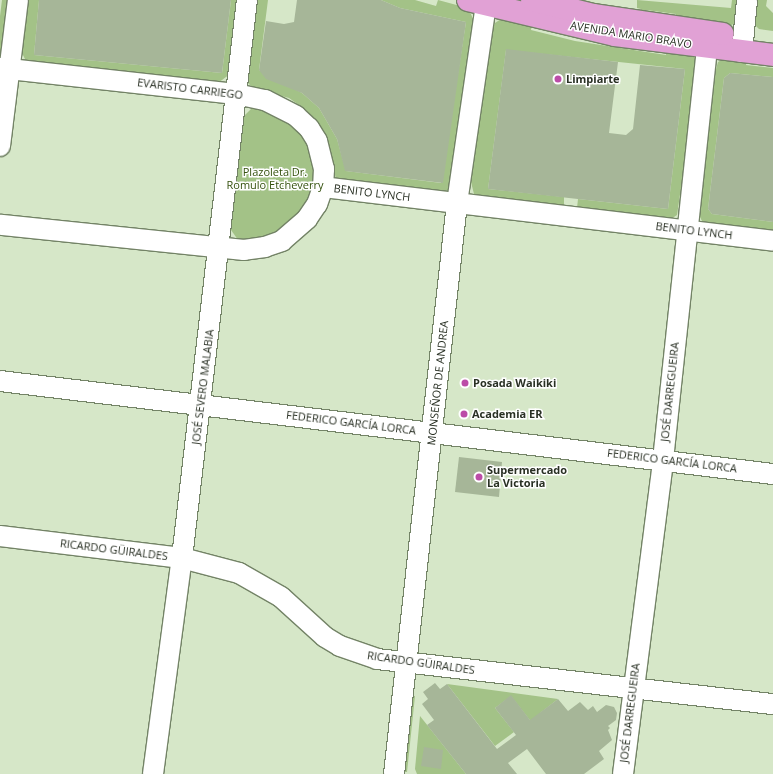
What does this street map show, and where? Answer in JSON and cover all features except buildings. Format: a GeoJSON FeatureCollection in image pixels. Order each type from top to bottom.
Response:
{"type":"FeatureCollection","features":[{"type":"Feature","properties":{"kind":"main road","name":"AVENIDA MARIO BRAVO"},"geometry":{"type":"LineString","coordinates":[[532,0],[709,40]]}},
{"type":"Feature","properties":{"kind":"main road","name":"AVENIDA MARIO BRAVO"},"geometry":{"type":"LineString","coordinates":[[484,2],[592,31],[743,44],[773,55]]}},
{"type":"Feature","properties":{"kind":"main road","name":"AVENIDA MARIO BRAVO"},"geometry":{"type":"LineString","coordinates":[[743,44],[773,40]]}},
{"type":"Feature","properties":{"kind":"street"},"geometry":{"type":"LineString","coordinates":[[0,146],[4,68],[18,0]]}},
{"type":"Feature","properties":{"kind":"street","name":"JOSÉ SEVERO MALABIA"},"geometry":{"type":"LineString","coordinates":[[153,774],[182,558],[247,0]]}},
{"type":"Feature","properties":{"kind":"street"},"geometry":{"type":"LineString","coordinates":[[743,44],[747,0]]}},
{"type":"Feature","properties":{"kind":"street","name":"MONSEÑOR DE ANDREA"},"geometry":{"type":"LineString","coordinates":[[394,774],[433,433],[457,203],[484,2]]}},
{"type":"Feature","properties":{"kind":"street","name":"JOSÉ DARREGUEIRA"},"geometry":{"type":"LineString","coordinates":[[623,774],[663,460],[709,40]]}},
{"type":"Feature","properties":{"kind":"street","name":"EVARISTO CARRIEGO"},"geometry":{"type":"LineString","coordinates":[[4,68],[236,94],[281,107],[309,128],[322,155],[323,187]]}},
{"type":"Feature","properties":{"kind":"street","name":"BENITO LYNCH"},"geometry":{"type":"LineString","coordinates":[[0,225],[244,250],[265,247],[282,241],[307,219],[317,204],[323,187],[773,241]]}},
{"type":"Feature","properties":{"kind":"street","name":"FEDERICO GARCÍA LORCA"},"geometry":{"type":"LineString","coordinates":[[0,381],[773,474]]}},
{"type":"Feature","properties":{"kind":"street","name":"RICARDO GÜIRALDES"},"geometry":{"type":"LineString","coordinates":[[0,536],[182,558],[232,570],[258,582],[281,598],[313,628],[340,646],[377,659],[773,704]]}},
{"type":"Feature","properties":{"kind":"green space"},"geometry":{"type":"Polygon","coordinates":[[[2,0],[12,0],[0,57],[0,16],[2,0]]]}},
{"type":"Feature","properties":{"kind":"green space"},"geometry":{"type":"Polygon","coordinates":[[[27,0],[39,0],[34,55],[222,73],[231,0],[240,0],[230,74],[218,83],[26,61],[21,51],[27,0]]]}},
{"type":"Feature","properties":{"kind":"green space"},"geometry":{"type":"Polygon","coordinates":[[[255,0],[268,0],[259,70],[302,93],[319,108],[337,139],[346,171],[441,183],[466,22],[400,8],[381,0],[415,0],[436,6],[438,0],[464,7],[469,10],[475,23],[450,187],[448,190],[444,192],[336,179],[327,143],[306,110],[289,98],[253,88],[246,81],[255,0]]]}},
{"type":"Feature","properties":{"kind":"green space"},"geometry":{"type":"Polygon","coordinates":[[[637,0],[731,8],[732,0],[740,0],[736,23],[729,26],[676,19],[676,14],[646,10],[645,15],[640,14],[641,9],[637,8],[637,0]]]}},
{"type":"Feature","properties":{"kind":"green space"},"geometry":{"type":"Polygon","coordinates":[[[756,0],[767,0],[766,6],[773,13],[773,31],[759,29],[754,24],[756,0]]]}},
{"type":"Feature","properties":{"kind":"green space"},"geometry":{"type":"Polygon","coordinates":[[[501,19],[532,24],[531,30],[575,41],[666,55],[667,49],[693,55],[699,65],[677,215],[671,219],[577,208],[578,199],[668,209],[685,69],[506,50],[488,189],[564,197],[564,207],[477,196],[474,194],[471,182],[491,32],[495,23],[501,19]]]}},
{"type":"Feature","properties":{"kind":"green space"},"geometry":{"type":"Polygon","coordinates":[[[723,59],[747,59],[746,65],[773,68],[773,77],[730,73],[724,78],[708,209],[712,214],[773,222],[773,231],[708,223],[702,221],[699,215],[716,69],[718,62],[723,59]]]}},
{"type":"Feature","properties":{"kind":"green space","name":"Plazoleta Dr. Romulo Etcheverry"},"geometry":{"type":"Polygon","coordinates":[[[253,107],[273,112],[299,131],[310,147],[314,168],[314,185],[306,207],[283,230],[253,241],[238,240],[229,227],[244,116],[253,107]]]}},
{"type":"Feature","properties":{"kind":"green space"},"geometry":{"type":"Polygon","coordinates":[[[447,684],[558,699],[540,713],[556,735],[547,742],[511,696],[495,708],[514,732],[495,746],[447,684]]]}},
{"type":"Feature","properties":{"kind":"green space"},"geometry":{"type":"Polygon","coordinates":[[[411,696],[415,696],[407,772],[403,772],[411,696]]]}},
{"type":"Feature","properties":{"kind":"green space"},"geometry":{"type":"Polygon","coordinates":[[[420,716],[466,774],[417,774],[415,769],[420,716]]]}},
{"type":"Feature","properties":{"kind":"place","name":"Limpiarte"},"geometry":{"type":"Point","coordinates":[558,79]}},
{"type":"Feature","properties":{"kind":"place","name":"Posada Waikiki"},"geometry":{"type":"Point","coordinates":[465,383]}},
{"type":"Feature","properties":{"kind":"place","name":"Academia ER"},"geometry":{"type":"Point","coordinates":[464,414]}},
{"type":"Feature","properties":{"kind":"place","name":"Supermercado La Victoria"},"geometry":{"type":"Point","coordinates":[479,477]}}]}
